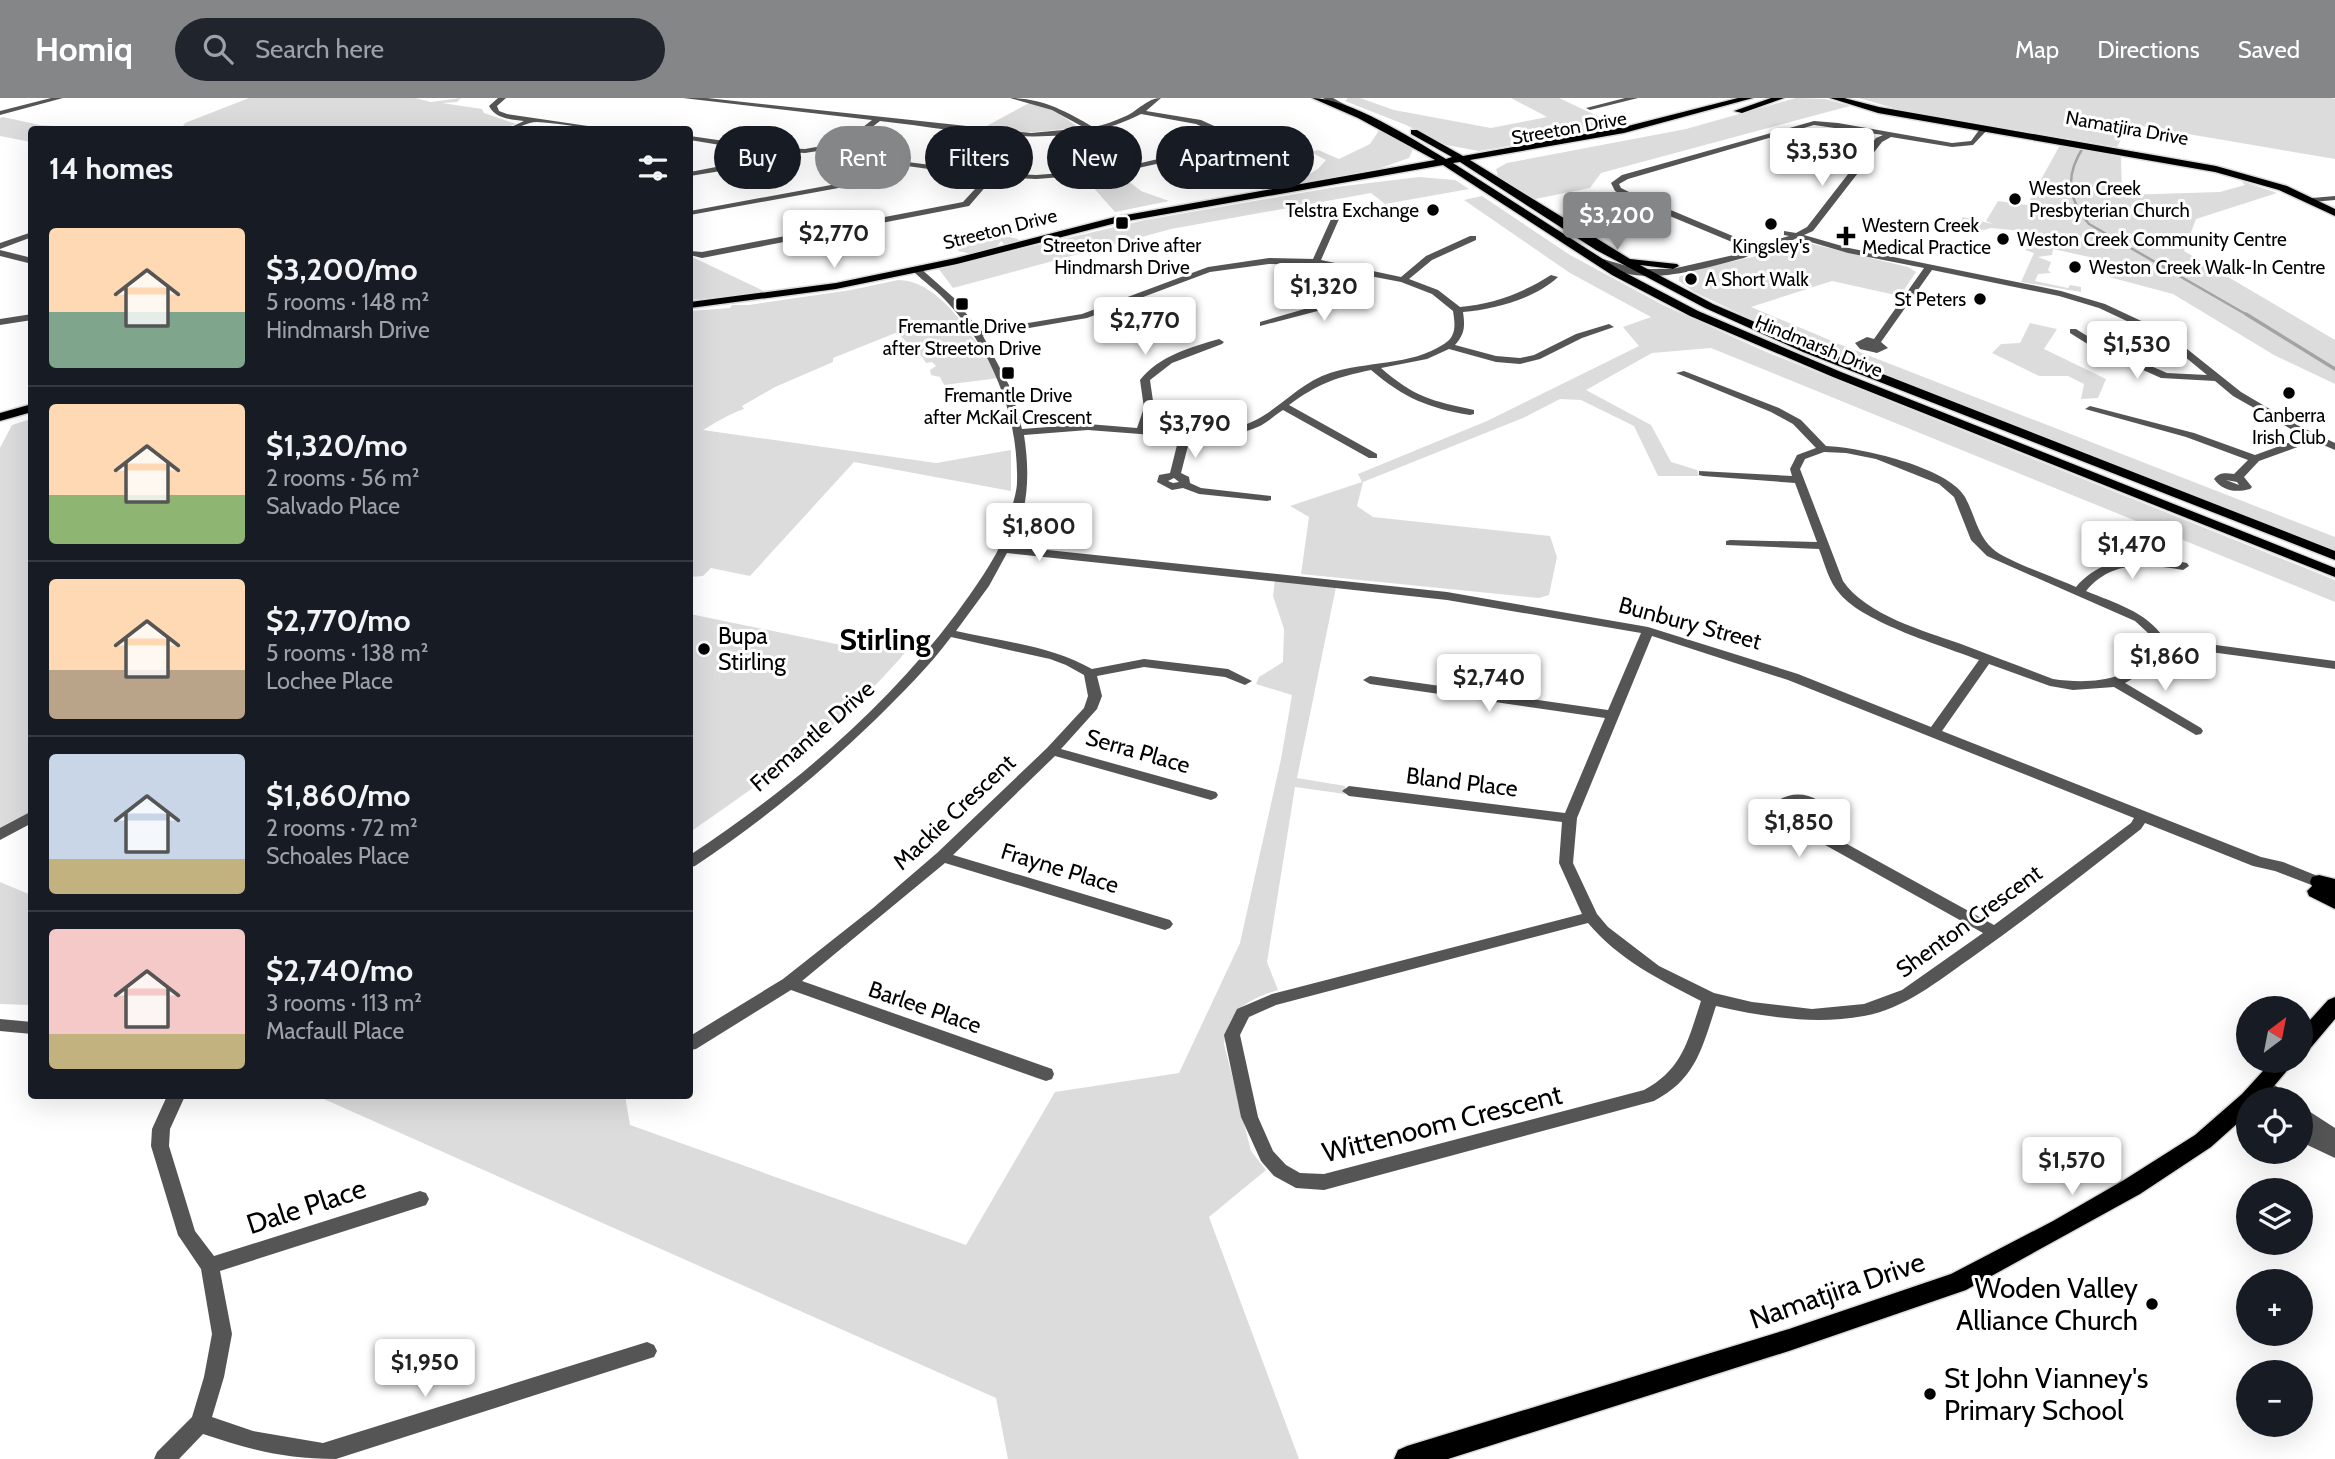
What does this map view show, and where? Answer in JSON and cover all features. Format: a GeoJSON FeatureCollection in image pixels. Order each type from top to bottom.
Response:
{"type":"FeatureCollection","features":[{"type":"Feature","properties":{"kind":"main road","name":"Hindmarsh Drive"},"geometry":{"type":"LineString","coordinates":[[1316,98],[1348,104],[1440,161],[1443,172],[1482,188],[1583,253],[1657,295],[1789,355],[2335,573]]}},
{"type":"Feature","properties":{"kind":"main road","name":"Hindmarsh Drive"},"geometry":{"type":"LineString","coordinates":[[1328,98],[1385,118],[1440,145],[1557,221],[1648,274],[1807,349],[2335,556]]}},
{"type":"Feature","properties":{"kind":"main road","name":"Streeton Drive"},"geometry":{"type":"LineString","coordinates":[[693,305],[836,286],[957,261],[1115,220],[1624,130],[1749,98]]}},
{"type":"Feature","properties":{"kind":"main road","name":"Streeton Drive"},"geometry":{"type":"LineString","coordinates":[[1319,185],[1443,172],[1665,130],[1780,98]]}},
{"type":"Feature","properties":{"kind":"main road","name":"Namatjira Drive"},"geometry":{"type":"LineString","coordinates":[[1832,98],[1903,114],[2216,169],[2262,181],[2312,200],[2335,214]]}},
{"type":"Feature","properties":{"kind":"main road","name":"Namatjira Drive"},"geometry":{"type":"LineString","coordinates":[[1846,98],[1858,103]]}},
{"type":"Feature","properties":{"kind":"main road"},"geometry":{"type":"LineString","coordinates":[[1440,145],[1455,151],[1482,154]]}},
{"type":"Feature","properties":{"kind":"main road"},"geometry":{"type":"LineString","coordinates":[[1398,168],[1417,159],[1421,149]]}},
{"type":"Feature","properties":{"kind":"main road"},"geometry":{"type":"LineString","coordinates":[[1492,178],[1488,171],[1508,159]]}},
{"type":"Feature","properties":{"kind":"main road"},"geometry":{"type":"LineString","coordinates":[[1418,174],[1443,172]]}},
{"type":"Feature","properties":{"kind":"main road"},"geometry":{"type":"LineString","coordinates":[[1557,221],[1572,226],[1632,260],[1677,268],[1671,281],[1681,291]]}},
{"type":"Feature","properties":{"kind":"main road"},"geometry":{"type":"LineString","coordinates":[[891,275],[931,279],[939,270],[957,261]]}},
{"type":"Feature","properties":{"kind":"main road"},"geometry":{"type":"LineString","coordinates":[[0,417],[28,409]]}},
{"type":"Feature","properties":{"kind":"main road"},"geometry":{"type":"LineString","coordinates":[[2326,887],[2335,901]]}},
{"type":"Feature","properties":{"kind":"main road"},"geometry":{"type":"LineString","coordinates":[[2314,1030],[2335,1005]]}},
{"type":"Feature","properties":{"kind":"main road","name":"Namatjira Drive"},"geometry":{"type":"LineString","coordinates":[[2261,1087],[2275,1073]]}},
{"type":"Feature","properties":{"kind":"main road","name":"Namatjira Drive"},"geometry":{"type":"LineString","coordinates":[[1407,1459],[1789,1340],[1958,1282],[2132,1187],[2203,1141],[2236,1111]]}},
{"type":"Feature","properties":{"kind":"street"},"geometry":{"type":"LineString","coordinates":[[0,112],[44,98]]}},
{"type":"Feature","properties":{"kind":"street"},"geometry":{"type":"LineString","coordinates":[[0,112],[59,98]]}},
{"type":"Feature","properties":{"kind":"street"},"geometry":{"type":"LineString","coordinates":[[502,98],[493,106],[496,112],[505,116],[580,126]]}},
{"type":"Feature","properties":{"kind":"street"},"geometry":{"type":"LineString","coordinates":[[687,98],[1004,134],[1047,134]]}},
{"type":"Feature","properties":{"kind":"street"},"geometry":{"type":"LineString","coordinates":[[1014,98],[1041,102],[1059,109],[1086,126]]}},
{"type":"Feature","properties":{"kind":"street"},"geometry":{"type":"LineString","coordinates":[[1590,108],[1634,98]]}},
{"type":"Feature","properties":{"kind":"street"},"geometry":{"type":"LineString","coordinates":[[1104,126],[1140,112],[1153,99]]}},
{"type":"Feature","properties":{"kind":"street"},"geometry":{"type":"LineString","coordinates":[[1033,177],[1116,171],[1207,150],[1222,138],[1220,132],[1207,124],[1140,112]]}},
{"type":"Feature","properties":{"kind":"street"},"geometry":{"type":"LineString","coordinates":[[518,126],[532,120]]}},
{"type":"Feature","properties":{"kind":"street"},"geometry":{"type":"LineString","coordinates":[[869,126],[877,120]]}},
{"type":"Feature","properties":{"kind":"street"},"geometry":{"type":"LineString","coordinates":[[1744,247],[1632,198],[1618,189],[1615,183],[1625,177],[1798,129],[1831,126],[1960,149],[1970,145],[1984,128]]}},
{"type":"Feature","properties":{"kind":"street"},"geometry":{"type":"LineString","coordinates":[[1677,268],[1724,256],[1744,247],[1774,246],[1795,233],[1810,229],[1882,135]]}},
{"type":"Feature","properties":{"kind":"street"},"geometry":{"type":"LineString","coordinates":[[693,138],[714,141]]}},
{"type":"Feature","properties":{"kind":"street"},"geometry":{"type":"LineString","coordinates":[[693,173],[714,170]]}},
{"type":"Feature","properties":{"kind":"street"},"geometry":{"type":"LineString","coordinates":[[693,212],[822,189]]}},
{"type":"Feature","properties":{"kind":"street"},"geometry":{"type":"LineString","coordinates":[[693,253],[705,254],[966,204],[979,189]]}},
{"type":"Feature","properties":{"kind":"street"},"geometry":{"type":"LineString","coordinates":[[2312,200],[2335,198]]}},
{"type":"Feature","properties":{"kind":"street"},"geometry":{"type":"LineString","coordinates":[[1316,262],[1335,219]]}},
{"type":"Feature","properties":{"kind":"street"},"geometry":{"type":"LineString","coordinates":[[1795,233],[1860,252],[2061,294],[2102,306],[2164,335],[2216,378],[2267,412],[2335,447]]}},
{"type":"Feature","properties":{"kind":"street"},"geometry":{"type":"LineString","coordinates":[[0,246],[28,236]]}},
{"type":"Feature","properties":{"kind":"street"},"geometry":{"type":"LineString","coordinates":[[1403,280],[1429,258],[1473,238]]}},
{"type":"Feature","properties":{"kind":"street"},"geometry":{"type":"LineString","coordinates":[[1583,253],[1620,270],[1648,274],[1741,257],[1744,247]]}},
{"type":"Feature","properties":{"kind":"street"},"geometry":{"type":"LineString","coordinates":[[0,253],[28,260]]}},
{"type":"Feature","properties":{"kind":"street"},"geometry":{"type":"LineString","coordinates":[[977,334],[1084,316],[1227,265],[1269,261],[1316,262],[1403,280],[1435,292],[1458,310],[1460,327],[1457,337],[1448,346],[1424,358],[1332,374],[1306,387],[1259,423],[1245,428],[1203,436],[1088,427],[1019,432]]}},
{"type":"Feature","properties":{"kind":"street"},"geometry":{"type":"LineString","coordinates":[[1877,342],[1930,267]]}},
{"type":"Feature","properties":{"kind":"street","name":"Fremantle Drive"},"geometry":{"type":"LineString","coordinates":[[693,860],[749,821],[814,769],[888,702],[948,633],[1007,545],[1021,502],[1023,486],[1019,432],[999,374],[977,334],[956,305],[922,268]]}},
{"type":"Feature","properties":{"kind":"street"},"geometry":{"type":"LineString","coordinates":[[1263,324],[1326,306],[1333,286],[1352,270]]}},
{"type":"Feature","properties":{"kind":"street"},"geometry":{"type":"LineString","coordinates":[[1648,274],[1642,281],[1657,295]]}},
{"type":"Feature","properties":{"kind":"street"},"geometry":{"type":"LineString","coordinates":[[1458,310],[1492,305],[1554,277]]}},
{"type":"Feature","properties":{"kind":"street"},"geometry":{"type":"LineString","coordinates":[[0,321],[28,318]]}},
{"type":"Feature","properties":{"kind":"street"},"geometry":{"type":"LineString","coordinates":[[1448,346],[1496,359],[1517,361],[1537,357],[1579,336],[1609,327]]}},
{"type":"Feature","properties":{"kind":"street"},"geometry":{"type":"LineString","coordinates":[[2073,331],[2165,376],[2216,378]]}},
{"type":"Feature","properties":{"kind":"street"},"geometry":{"type":"LineString","coordinates":[[1141,430],[1149,408],[1145,380],[1151,372],[1219,342]]}},
{"type":"Feature","properties":{"kind":"street"},"geometry":{"type":"LineString","coordinates":[[1373,367],[1402,392],[1420,402],[1470,412]]}},
{"type":"Feature","properties":{"kind":"street"},"geometry":{"type":"LineString","coordinates":[[1681,373],[1775,410],[1797,422],[1823,449]]}},
{"type":"Feature","properties":{"kind":"street"},"geometry":{"type":"LineString","coordinates":[[1283,405],[1373,456]]}},
{"type":"Feature","properties":{"kind":"street"},"geometry":{"type":"LineString","coordinates":[[2090,409],[2189,435],[2255,459]]}},
{"type":"Feature","properties":{"kind":"street"},"geometry":{"type":"LineString","coordinates":[[1185,436],[1175,475],[1185,479],[1184,484],[1199,491],[1267,498]]}},
{"type":"Feature","properties":{"kind":"street"},"geometry":{"type":"LineString","coordinates":[[2237,478],[2255,459],[2315,437]]}},
{"type":"Feature","properties":{"kind":"street"},"geometry":{"type":"LineString","coordinates":[[1823,449],[1879,456],[1943,482],[1959,496],[1977,540],[1985,550],[2006,562],[2139,618],[2160,640],[2158,655],[2154,661],[2116,683],[2073,686],[2050,682],[1895,624],[1845,593],[1823,546],[1799,480],[1795,470],[1798,461],[1806,454],[1823,449]]}},
{"type":"Feature","properties":{"kind":"street"},"geometry":{"type":"LineString","coordinates":[[1703,473],[1799,480]]}},
{"type":"Feature","properties":{"kind":"street"},"geometry":{"type":"LineString","coordinates":[[1730,543],[1823,546]]}},
{"type":"Feature","properties":{"kind":"street","name":"Bunbury Street"},"geometry":{"type":"LineString","coordinates":[[1007,545],[1059,556],[1077,554],[1447,596],[1648,631],[1793,677],[2258,863],[2274,874],[2326,887]]}},
{"type":"Feature","properties":{"kind":"street"},"geometry":{"type":"LineString","coordinates":[[2079,591],[2096,573],[2109,567],[2162,562],[2183,566]]}},
{"type":"Feature","properties":{"kind":"street","name":"Shenton Crescent"},"geometry":{"type":"LineString","coordinates":[[1648,631],[1570,818],[1566,863],[1591,917],[1619,945],[1653,970],[1710,998],[1752,1009],[1793,1014],[1840,1014],[1865,1010],[1908,994],[1995,933],[2136,826],[2142,816]]}},
{"type":"Feature","properties":{"kind":"street"},"geometry":{"type":"LineString","coordinates":[[948,633],[1054,656],[1090,673],[1144,663],[1228,673],[1245,681]]}},
{"type":"Feature","properties":{"kind":"street"},"geometry":{"type":"LineString","coordinates":[[2160,640],[2335,665]]}},
{"type":"Feature","properties":{"kind":"street"},"geometry":{"type":"LineString","coordinates":[[1934,733],[1986,659]]}},
{"type":"Feature","properties":{"kind":"street","name":"Mackie Crescent"},"geometry":{"type":"LineString","coordinates":[[693,1042],[789,983],[942,857],[1052,751],[1090,709],[1095,696],[1090,673]]}},
{"type":"Feature","properties":{"kind":"street"},"geometry":{"type":"LineString","coordinates":[[1370,680],[1614,715]]}},
{"type":"Feature","properties":{"kind":"street"},"geometry":{"type":"LineString","coordinates":[[2116,683],[2196,731]]}},
{"type":"Feature","properties":{"kind":"street","name":"Serra Place"},"geometry":{"type":"LineString","coordinates":[[1052,751],[1212,795]]}},
{"type":"Feature","properties":{"kind":"street","name":"Bland Place"},"geometry":{"type":"LineString","coordinates":[[1349,791],[1570,818]]}},
{"type":"Feature","properties":{"kind":"street"},"geometry":{"type":"LineString","coordinates":[[0,835],[28,819]]}},
{"type":"Feature","properties":{"kind":"street"},"geometry":{"type":"LineString","coordinates":[[1818,834],[1995,933]]}},
{"type":"Feature","properties":{"kind":"street","name":"Frayne Place"},"geometry":{"type":"LineString","coordinates":[[942,857],[1166,923]]}},
{"type":"Feature","properties":{"kind":"street","name":"Wittenoom Crescent"},"geometry":{"type":"LineString","coordinates":[[1591,917],[1272,1000],[1243,1013],[1232,1035],[1256,1139],[1274,1166],[1296,1180],[1324,1182],[1648,1096],[1663,1090],[1684,1071],[1710,998]]}},
{"type":"Feature","properties":{"kind":"street","name":"Barlee Place"},"geometry":{"type":"LineString","coordinates":[[789,983],[1046,1074]]}},
{"type":"Feature","properties":{"kind":"street"},"geometry":{"type":"LineString","coordinates":[[0,1025],[28,1028]]}},
{"type":"Feature","properties":{"kind":"street"},"geometry":{"type":"LineString","coordinates":[[164,1459],[200,1423],[214,1377],[222,1334],[210,1266],[187,1236],[160,1146],[161,1129],[175,1099]]}},
{"type":"Feature","properties":{"kind":"street"},"geometry":{"type":"LineString","coordinates":[[2313,1122],[2335,1138]]}},
{"type":"Feature","properties":{"kind":"street"},"geometry":{"type":"LineString","coordinates":[[2313,1139],[2335,1151]]}},
{"type":"Feature","properties":{"kind":"street","name":"Dale Place"},"geometry":{"type":"LineString","coordinates":[[210,1266],[420,1199]]}},
{"type":"Feature","properties":{"kind":"street"},"geometry":{"type":"LineString","coordinates":[[200,1423],[253,1441],[323,1452],[647,1351]]}},
{"type":"Feature","properties":{"kind":"shaded area"},"geometry":{"type":"Polygon","coordinates":[[[249,98],[415,98],[431,102],[461,98],[457,102],[442,103],[482,109],[484,113],[516,124],[183,126],[249,98]]]}},
{"type":"Feature","properties":{"kind":"shaded area"},"geometry":{"type":"Polygon","coordinates":[[[1348,98],[1360,98],[1394,110],[1491,128],[1547,117],[1511,98],[1559,98],[1621,127],[1479,151],[1446,145],[1406,125],[1345,101],[1348,98]]]}},
{"type":"Feature","properties":{"kind":"shaded area"},"geometry":{"type":"Polygon","coordinates":[[[1796,98],[1825,99],[1850,106],[1601,173],[1590,188],[1535,199],[1498,176],[1496,169],[1507,163],[1686,129],[1796,98]]]}},
{"type":"Feature","properties":{"kind":"shaded area"},"geometry":{"type":"Polygon","coordinates":[[[1859,98],[2331,98],[2335,99],[2335,159],[2129,124],[2117,147],[1900,110],[1859,98]]]}},
{"type":"Feature","properties":{"kind":"shaded area"},"geometry":{"type":"Polygon","coordinates":[[[1031,102],[1052,108],[1076,126],[1047,126],[1047,131],[1033,132],[1033,126],[987,126],[1031,102]]]}},
{"type":"Feature","properties":{"kind":"shaded area"},"geometry":{"type":"Polygon","coordinates":[[[0,118],[54,126],[28,126],[28,141],[0,136],[0,118]]]}},
{"type":"Feature","properties":{"kind":"shaded area"},"geometry":{"type":"Polygon","coordinates":[[[1380,129],[1413,149],[1409,158],[1378,169],[1314,181],[1314,171],[1326,160],[1314,151],[1318,150],[1339,159],[1370,144],[1380,129]]]}},
{"type":"Feature","properties":{"kind":"shaded area"},"geometry":{"type":"Polygon","coordinates":[[[2060,145],[2121,157],[2122,195],[2220,192],[2245,185],[2242,181],[2277,193],[2196,219],[2184,251],[2335,340],[2335,384],[2274,355],[2173,294],[2109,277],[2112,262],[2053,249],[2052,255],[2038,257],[2051,262],[2048,270],[2051,273],[2038,274],[2035,281],[2068,288],[2070,285],[2081,287],[2081,292],[2021,282],[2034,253],[2025,250],[2031,245],[2039,246],[2043,233],[1991,228],[1984,230],[1959,225],[1963,217],[1993,224],[1986,221],[1998,201],[2027,205],[2060,145]]]}},
{"type":"Feature","properties":{"kind":"shaded area"},"geometry":{"type":"Polygon","coordinates":[[[1419,177],[1455,180],[1469,189],[1385,204],[1371,193],[1171,229],[953,288],[938,268],[1145,220],[1336,187],[1419,177]]]}},
{"type":"Feature","properties":{"kind":"shaded area"},"geometry":{"type":"Polygon","coordinates":[[[1095,189],[1138,189],[1169,201],[1115,212],[1095,189]]]}},
{"type":"Feature","properties":{"kind":"shaded area"},"geometry":{"type":"Polygon","coordinates":[[[1482,196],[1570,255],[1663,305],[1764,351],[2335,580],[2335,602],[1711,348],[1652,353],[1586,390],[1651,425],[1671,462],[1697,470],[1699,476],[1658,476],[1634,426],[1581,400],[1560,399],[1523,418],[1363,482],[1357,506],[1373,517],[1550,536],[1557,557],[1549,595],[1539,598],[1301,574],[1309,517],[1290,506],[1362,482],[1358,474],[1487,421],[1639,346],[1623,327],[1651,317],[1570,273],[1464,200],[1482,196]]]}},
{"type":"Feature","properties":{"kind":"shaded area"},"geometry":{"type":"Polygon","coordinates":[[[984,234],[1014,238],[1019,242],[1005,245],[1001,241],[996,248],[972,254],[958,251],[961,244],[981,242],[977,238],[985,238],[984,234]]]}},
{"type":"Feature","properties":{"kind":"shaded area"},"geometry":{"type":"Polygon","coordinates":[[[1800,241],[1908,267],[1916,272],[1900,296],[1832,281],[1751,307],[1839,344],[2335,537],[2335,550],[1893,378],[1749,318],[1694,292],[1679,281],[1679,277],[1694,270],[1757,256],[1800,241]]]}},
{"type":"Feature","properties":{"kind":"shaded area"},"geometry":{"type":"Polygon","coordinates":[[[693,257],[766,292],[693,300],[693,257]]]}},
{"type":"Feature","properties":{"kind":"shaded area"},"geometry":{"type":"Polygon","coordinates":[[[898,280],[929,290],[957,316],[999,378],[944,385],[940,377],[931,375],[930,370],[936,366],[932,362],[926,363],[898,332],[833,358],[833,362],[775,387],[742,406],[744,409],[703,430],[936,463],[1011,450],[1011,491],[854,462],[750,576],[711,568],[703,576],[693,577],[693,311],[851,290],[898,280]]]}},
{"type":"Feature","properties":{"kind":"shaded area"},"geometry":{"type":"Polygon","coordinates":[[[2030,323],[2057,329],[2044,349],[2106,379],[2098,398],[2081,399],[2084,384],[2068,376],[2039,376],[1992,353],[2001,344],[2020,343],[2030,323]]]}},
{"type":"Feature","properties":{"kind":"shaded area"},"geometry":{"type":"Polygon","coordinates":[[[28,420],[28,814],[0,829],[0,448],[12,425],[28,420]]]}},
{"type":"Feature","properties":{"kind":"shaded area"},"geometry":{"type":"Polygon","coordinates":[[[1275,579],[1336,587],[1297,778],[1345,786],[1345,794],[1295,787],[1267,962],[1278,990],[1249,1002],[1235,1014],[1226,1032],[1224,1044],[1251,1151],[1266,1170],[1209,1217],[1299,1459],[1008,1459],[996,1398],[324,1099],[626,1099],[630,1125],[966,1245],[1055,1092],[1179,1073],[1240,943],[1281,759],[1292,695],[1256,684],[1259,677],[1283,662],[1284,629],[1273,596],[1275,579]]]}},
{"type":"Feature","properties":{"kind":"shaded area"},"geometry":{"type":"Polygon","coordinates":[[[693,615],[851,647],[857,640],[913,643],[863,698],[808,746],[693,830],[693,615]]]}},
{"type":"Feature","properties":{"kind":"shaded area"},"geometry":{"type":"Polygon","coordinates":[[[0,882],[28,894],[28,1005],[0,1004],[0,882]]]}},
{"type":"Feature","properties":{"kind":"waterway"},"geometry":{"type":"LineString","coordinates":[[2084,146],[2074,167],[2071,186],[2076,205],[2089,224],[2249,316]]}},
{"type":"Feature","properties":{"kind":"waterway"},"geometry":{"type":"LineString","coordinates":[[2246,314],[2335,369]]}},
{"type":"Feature","properties":{"kind":"place","name":"Weston Creek Presbyterian Church"},"geometry":{"type":"Point","coordinates":[2015,199]}},
{"type":"Feature","properties":{"kind":"place","name":"Telstra Exchange"},"geometry":{"type":"Point","coordinates":[1433,210]}},
{"type":"Feature","properties":{"kind":"place","name":"Streeton Drive after Hindmarsh Drive"},"geometry":{"type":"Point","coordinates":[1122,223]}},
{"type":"Feature","properties":{"kind":"place","name":"Kingsley's"},"geometry":{"type":"Point","coordinates":[1771,224]}},
{"type":"Feature","properties":{"kind":"place","name":"Western Creek Medical Practice"},"geometry":{"type":"Point","coordinates":[1846,236]}},
{"type":"Feature","properties":{"kind":"place","name":"Weston Creek Community Centre"},"geometry":{"type":"Point","coordinates":[2003,239]}},
{"type":"Feature","properties":{"kind":"place","name":"Weston Creek Walk-In Centre"},"geometry":{"type":"Point","coordinates":[2075,267]}},
{"type":"Feature","properties":{"kind":"place","name":"A Short Walk"},"geometry":{"type":"Point","coordinates":[1691,279]}},
{"type":"Feature","properties":{"kind":"place","name":"St Peters"},"geometry":{"type":"Point","coordinates":[1980,299]}},
{"type":"Feature","properties":{"kind":"place","name":"Fremantle Drive after Streeton Drive"},"geometry":{"type":"Point","coordinates":[962,304]}},
{"type":"Feature","properties":{"kind":"place","name":"Fremantle Drive after McKail Crescent"},"geometry":{"type":"Point","coordinates":[1008,373]}},
{"type":"Feature","properties":{"kind":"place","name":"Canberra Irish Club"},"geometry":{"type":"Point","coordinates":[2289,393]}},
{"type":"Feature","properties":{"kind":"place","name":"Bupa Stirling"},"geometry":{"type":"Point","coordinates":[704,649]}},
{"type":"Feature","properties":{"kind":"place","name":"Woden Valley Alliance Church"},"geometry":{"type":"Point","coordinates":[2152,1304]}},
{"type":"Feature","properties":{"kind":"place","name":"St John Vianney's Primary School"},"geometry":{"type":"Point","coordinates":[1930,1394]}},
{"type":"Feature","properties":{"kind":"district","name":"Stirling"},"geometry":{"type":"Point","coordinates":[885,639]}}]}
